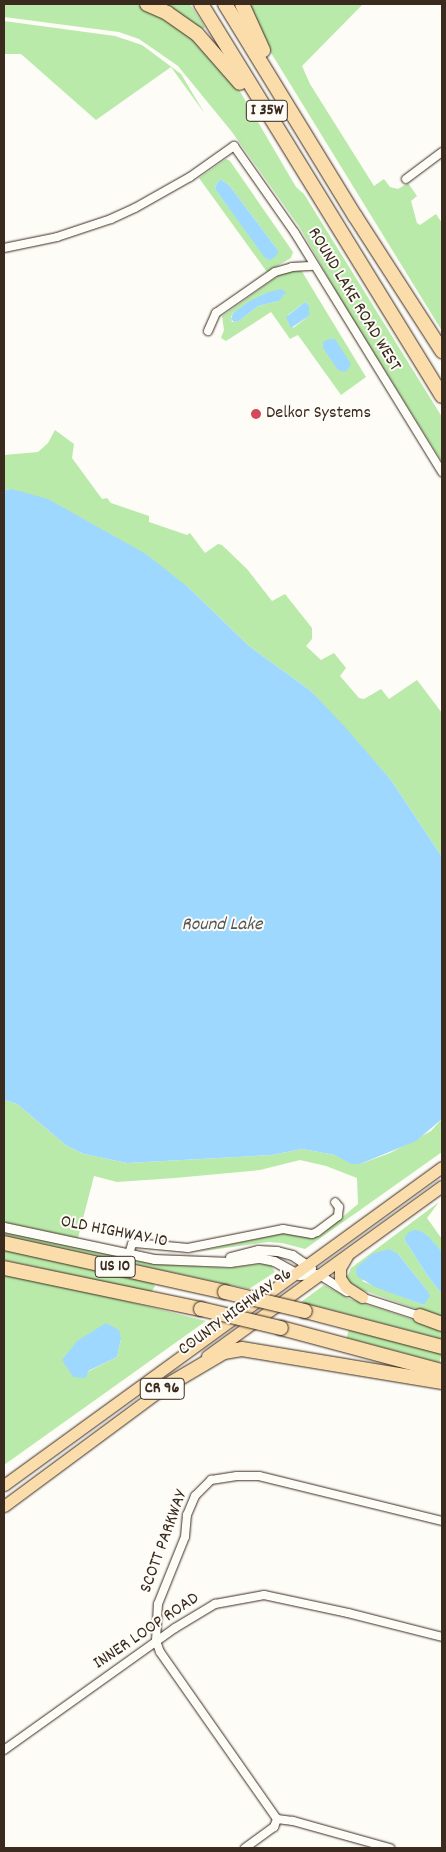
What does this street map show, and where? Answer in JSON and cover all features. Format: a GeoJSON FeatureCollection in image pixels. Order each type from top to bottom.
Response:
{"type":"FeatureCollection","features":[{"type":"Feature","properties":{"kind":"highway"},"geometry":{"type":"LineString","coordinates":[[147,4],[185,25],[218,55],[246,90],[268,126],[333,218]]}},
{"type":"Feature","properties":{"kind":"highway","name":"I 35W"},"geometry":{"type":"LineString","coordinates":[[201,4],[442,396]]}},
{"type":"Feature","properties":{"kind":"highway","name":"I 35W"},"geometry":{"type":"LineString","coordinates":[[225,4],[322,164],[442,351]]}},
{"type":"Feature","properties":{"kind":"highway"},"geometry":{"type":"LineString","coordinates":[[242,4],[266,56],[322,164]]}},
{"type":"Feature","properties":{"kind":"highway","name":"US 10"},"geometry":{"type":"LineString","coordinates":[[4,1243],[226,1292],[442,1347]]}},
{"type":"Feature","properties":{"kind":"highway","name":"US 10"},"geometry":{"type":"LineString","coordinates":[[4,1268],[201,1309],[281,1328],[442,1371]]}},
{"type":"Feature","properties":{"kind":"highway"},"geometry":{"type":"LineString","coordinates":[[420,1316],[442,1323]]}},
{"type":"Feature","properties":{"kind":"highway"},"geometry":{"type":"LineString","coordinates":[[168,1385],[219,1355],[242,1349],[442,1382]]}},
{"type":"Feature","properties":{"kind":"main road","name":"COUNTY HIGHWAY 96"},"geometry":{"type":"LineString","coordinates":[[4,1485],[442,1167]]}},
{"type":"Feature","properties":{"kind":"main road","name":"COUNTY HIGHWAY 96"},"geometry":{"type":"LineString","coordinates":[[4,1506],[318,1274],[442,1186]]}},
{"type":"Feature","properties":{"kind":"main road"},"geometry":{"type":"LineString","coordinates":[[356,1248],[346,1257],[339,1275],[346,1286],[362,1297]]}},
{"type":"Feature","properties":{"kind":"street","name":"ROUND LAKE ROAD WEST"},"geometry":{"type":"LineString","coordinates":[[4,248],[57,237],[111,219],[172,188],[234,146],[295,233],[442,472]]}},
{"type":"Feature","properties":{"kind":"street"},"geometry":{"type":"LineString","coordinates":[[406,179],[442,152]]}},
{"type":"Feature","properties":{"kind":"street"},"geometry":{"type":"LineString","coordinates":[[208,330],[216,313],[276,272],[292,267],[314,266]]}},
{"type":"Feature","properties":{"kind":"street"},"geometry":{"type":"LineString","coordinates":[[129,1254],[132,1244],[135,1243],[188,1248],[283,1229],[312,1234],[338,1216],[339,1207],[335,1202]]}},
{"type":"Feature","properties":{"kind":"street","name":"OLD HIGHWAY 10"},"geometry":{"type":"LineString","coordinates":[[4,1227],[129,1254],[181,1262],[266,1259],[294,1273],[305,1276],[318,1274]]}},
{"type":"Feature","properties":{"kind":"street","name":"OLD HIGHWAY 10"},"geometry":{"type":"LineString","coordinates":[[220,1260],[242,1253],[268,1250],[288,1254],[306,1264],[318,1274]]}},
{"type":"Feature","properties":{"kind":"street"},"geometry":{"type":"LineString","coordinates":[[318,1274],[344,1290],[420,1316]]}},
{"type":"Feature","properties":{"kind":"street","name":"SCOTT PARKWAY"},"geometry":{"type":"LineString","coordinates":[[156,1641],[158,1604],[185,1537],[190,1507],[200,1489],[211,1480],[237,1476],[276,1479],[442,1521]]}},
{"type":"Feature","properties":{"kind":"street","name":"INNER LOOP ROAD"},"geometry":{"type":"LineString","coordinates":[[4,1750],[156,1641],[215,1604],[264,1595],[348,1613],[442,1637]]}},
{"type":"Feature","properties":{"kind":"street"},"geometry":{"type":"LineString","coordinates":[[156,1641],[160,1652],[278,1819],[293,1821],[390,1848]]}},
{"type":"Feature","properties":{"kind":"street"},"geometry":{"type":"LineString","coordinates":[[245,1848],[274,1828],[278,1819]]}},
{"type":"Feature","properties":{"kind":"green space"},"geometry":{"type":"Polygon","coordinates":[[[4,4],[135,4],[178,24],[231,76],[296,187],[304,194],[442,417],[442,462],[340,298],[300,228],[232,132],[178,66],[139,39],[119,32],[4,17],[4,4]]]}},
{"type":"Feature","properties":{"kind":"green space"},"geometry":{"type":"Polygon","coordinates":[[[154,4],[190,4],[205,27],[198,32],[154,4]]]}},
{"type":"Feature","properties":{"kind":"green space"},"geometry":{"type":"Polygon","coordinates":[[[246,4],[363,4],[302,66],[310,84],[374,186],[384,179],[390,187],[398,189],[408,183],[417,196],[411,201],[417,223],[420,225],[436,214],[442,223],[442,331],[257,30],[246,4]]]}},
{"type":"Feature","properties":{"kind":"green space"},"geometry":{"type":"Polygon","coordinates":[[[4,21],[115,36],[142,45],[181,74],[205,114],[171,67],[96,120],[21,54],[4,54],[4,21]]]}},
{"type":"Feature","properties":{"kind":"green space"},"geometry":{"type":"Polygon","coordinates":[[[226,159],[230,161],[293,252],[291,258],[267,272],[199,178],[226,159]],[[220,179],[215,189],[267,259],[277,249],[229,185],[220,179]]]}},
{"type":"Feature","properties":{"kind":"green space"},"geometry":{"type":"Polygon","coordinates":[[[298,265],[366,377],[341,395],[298,335],[290,339],[271,312],[226,341],[221,338],[224,330],[222,316],[278,276],[298,265]],[[266,293],[233,313],[231,317],[232,322],[239,321],[258,306],[279,301],[266,293]],[[305,302],[288,315],[293,328],[309,316],[309,305],[305,302]]]}},
{"type":"Feature","properties":{"kind":"green space"},"geometry":{"type":"Polygon","coordinates":[[[55,430],[74,444],[72,458],[102,499],[107,498],[111,503],[149,516],[149,522],[187,535],[190,533],[205,553],[218,544],[222,545],[247,569],[272,601],[285,594],[312,628],[312,639],[306,646],[321,660],[334,653],[346,668],[340,676],[359,698],[364,699],[381,689],[389,699],[417,680],[442,713],[442,857],[391,780],[311,691],[249,646],[189,588],[12,489],[4,490],[4,455],[38,452],[48,443],[55,430]]]}},
{"type":"Feature","properties":{"kind":"green space"},"geometry":{"type":"Polygon","coordinates":[[[4,1100],[17,1104],[67,1146],[84,1154],[127,1163],[272,1155],[302,1149],[335,1155],[360,1164],[390,1153],[431,1131],[442,1119],[442,1152],[305,1249],[282,1243],[268,1242],[196,1252],[283,1233],[296,1233],[310,1237],[321,1235],[358,1204],[357,1178],[326,1166],[300,1160],[260,1170],[175,1178],[117,1182],[94,1176],[78,1238],[4,1222],[4,1100]]]}},
{"type":"Feature","properties":{"kind":"green space"},"geometry":{"type":"Polygon","coordinates":[[[439,1202],[427,1218],[442,1239],[442,1252],[421,1231],[404,1239],[427,1275],[442,1294],[442,1318],[362,1290],[347,1281],[346,1275],[348,1275],[351,1268],[439,1202]],[[398,1254],[362,1281],[424,1305],[426,1289],[398,1254]]]}},
{"type":"Feature","properties":{"kind":"green space"},"geometry":{"type":"Polygon","coordinates":[[[4,1232],[154,1264],[228,1268],[260,1264],[271,1265],[275,1272],[249,1289],[4,1236],[4,1232]]]}},
{"type":"Feature","properties":{"kind":"green space"},"geometry":{"type":"Polygon","coordinates":[[[4,1250],[151,1281],[155,1286],[152,1291],[146,1291],[4,1260],[4,1250]]]}},
{"type":"Feature","properties":{"kind":"green space"},"geometry":{"type":"Polygon","coordinates":[[[4,1274],[114,1298],[206,1321],[4,1465],[4,1274]],[[121,1339],[87,1372],[117,1357],[121,1339]]]}},
{"type":"Feature","properties":{"kind":"green space"},"geometry":{"type":"Polygon","coordinates":[[[324,1285],[350,1299],[442,1329],[442,1339],[301,1302],[324,1285]]]}},
{"type":"Feature","properties":{"kind":"green space"},"geometry":{"type":"Polygon","coordinates":[[[349,1329],[442,1354],[439,1363],[347,1338],[349,1329]]]}},
{"type":"Feature","properties":{"kind":"water"},"geometry":{"type":"Polygon","coordinates":[[[220,179],[229,185],[277,249],[278,253],[275,257],[270,260],[265,258],[215,189],[220,179]]]}},
{"type":"Feature","properties":{"kind":"water"},"geometry":{"type":"Polygon","coordinates":[[[281,289],[286,292],[279,301],[258,306],[239,321],[234,322],[231,319],[233,313],[250,301],[266,293],[281,289]]]}},
{"type":"Feature","properties":{"kind":"water"},"geometry":{"type":"Polygon","coordinates":[[[305,302],[309,305],[309,316],[291,328],[286,317],[305,302]]]}},
{"type":"Feature","properties":{"kind":"water"},"geometry":{"type":"Polygon","coordinates":[[[335,339],[351,364],[346,372],[338,370],[323,348],[323,342],[335,339]]]}},
{"type":"Feature","properties":{"kind":"water","name":"Round Lake"},"geometry":{"type":"Polygon","coordinates":[[[12,489],[48,499],[146,554],[189,588],[249,646],[311,691],[391,780],[442,857],[442,1119],[416,1141],[360,1164],[351,1164],[335,1155],[302,1149],[272,1155],[127,1163],[84,1154],[67,1146],[17,1104],[4,1100],[4,490],[12,489]]]}},
{"type":"Feature","properties":{"kind":"water"},"geometry":{"type":"Polygon","coordinates":[[[414,1230],[421,1231],[429,1237],[442,1252],[442,1294],[427,1275],[404,1239],[408,1233],[414,1230]]]}},
{"type":"Feature","properties":{"kind":"water"},"geometry":{"type":"Polygon","coordinates":[[[389,1249],[398,1254],[426,1289],[430,1296],[424,1305],[375,1287],[357,1276],[356,1268],[372,1254],[389,1249]]]}},
{"type":"Feature","properties":{"kind":"water"},"geometry":{"type":"Polygon","coordinates":[[[106,1323],[119,1330],[121,1339],[117,1357],[88,1371],[86,1378],[73,1377],[62,1360],[77,1341],[106,1323]]]}},
{"type":"Feature","properties":{"kind":"place","name":"Delkor Systems"},"geometry":{"type":"Point","coordinates":[256,414]}}]}
